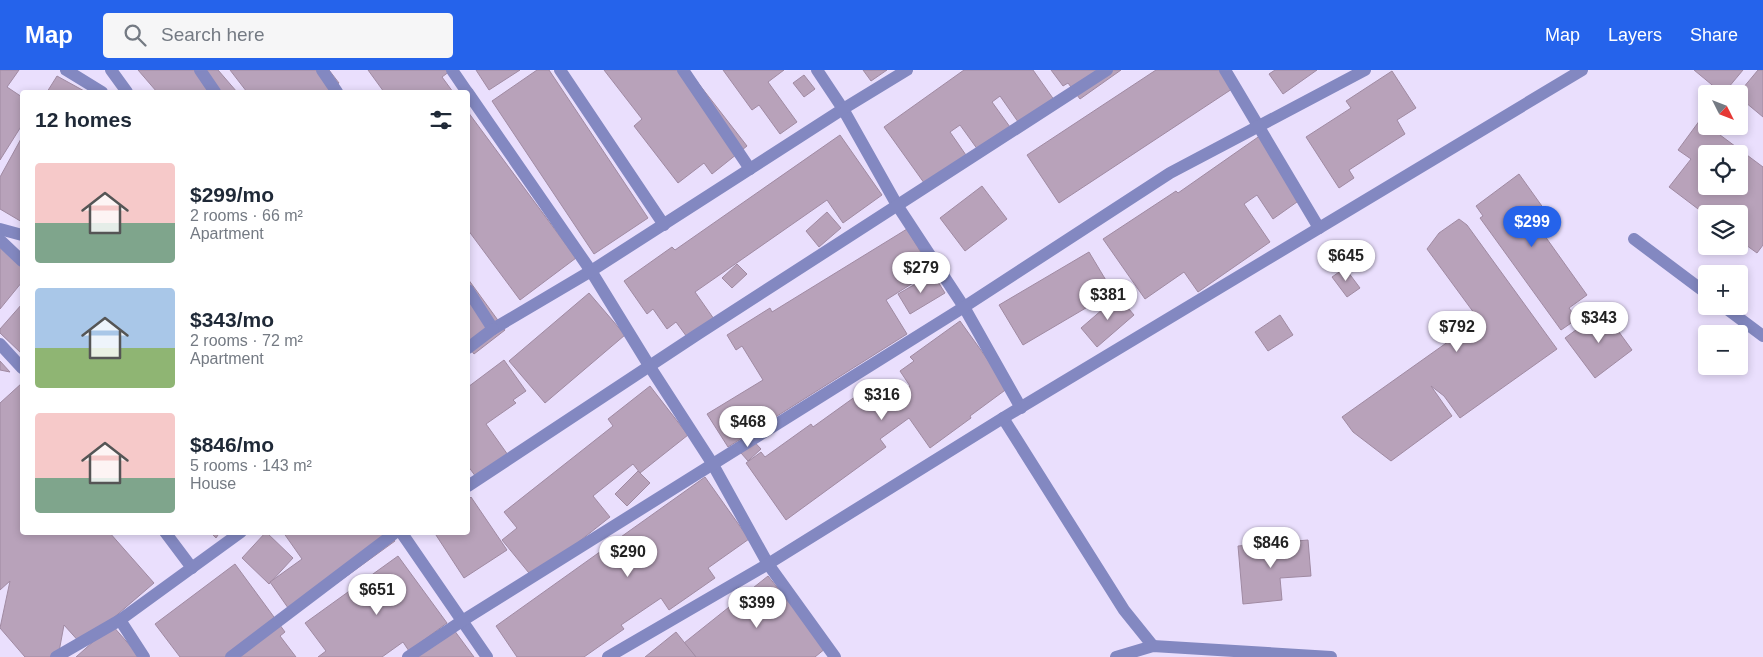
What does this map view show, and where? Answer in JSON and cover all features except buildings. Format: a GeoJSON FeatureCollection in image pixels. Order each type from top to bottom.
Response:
{"type":"FeatureCollection","features":[{"type":"Feature","properties":{"kind":"street"},"geometry":{"type":"LineString","coordinates":[[66,70],[99,90]]}},
{"type":"Feature","properties":{"kind":"street"},"geometry":{"type":"LineString","coordinates":[[111,70],[126,90]]}},
{"type":"Feature","properties":{"kind":"street"},"geometry":{"type":"LineString","coordinates":[[200,70],[214,90]]}},
{"type":"Feature","properties":{"kind":"street"},"geometry":{"type":"LineString","coordinates":[[322,70],[336,90]]}},
{"type":"Feature","properties":{"kind":"street"},"geometry":{"type":"LineString","coordinates":[[452,70],[465,90]]}},
{"type":"Feature","properties":{"kind":"street"},"geometry":{"type":"LineString","coordinates":[[560,70],[664,224]]}},
{"type":"Feature","properties":{"kind":"street"},"geometry":{"type":"LineString","coordinates":[[683,70],[750,169]]}},
{"type":"Feature","properties":{"kind":"street"},"geometry":{"type":"LineString","coordinates":[[817,70],[843,109],[898,205],[964,307],[1022,408]]}},
{"type":"Feature","properties":{"kind":"street"},"geometry":{"type":"LineString","coordinates":[[470,346],[493,329],[591,271],[907,70]]}},
{"type":"Feature","properties":{"kind":"street"},"geometry":{"type":"LineString","coordinates":[[470,485],[1107,70]]}},
{"type":"Feature","properties":{"kind":"street"},"geometry":{"type":"LineString","coordinates":[[1225,70],[1319,228]]}},
{"type":"Feature","properties":{"kind":"street"},"geometry":{"type":"LineString","coordinates":[[408,657],[462,620],[964,307],[1170,173],[1365,70]]}},
{"type":"Feature","properties":{"kind":"street"},"geometry":{"type":"LineString","coordinates":[[608,657],[768,564],[1003,418],[1582,70]]}},
{"type":"Feature","properties":{"kind":"street"},"geometry":{"type":"LineString","coordinates":[[470,97],[591,271],[712,463],[768,564],[835,657]]}},
{"type":"Feature","properties":{"kind":"street"},"geometry":{"type":"LineString","coordinates":[[0,229],[20,234]]}},
{"type":"Feature","properties":{"kind":"street"},"geometry":{"type":"LineString","coordinates":[[1634,239],[1698,287]]}},
{"type":"Feature","properties":{"kind":"street"},"geometry":{"type":"LineString","coordinates":[[0,240],[20,259]]}},
{"type":"Feature","properties":{"kind":"street"},"geometry":{"type":"LineString","coordinates":[[470,293],[493,329]]}},
{"type":"Feature","properties":{"kind":"street"},"geometry":{"type":"LineString","coordinates":[[1735,315],[1763,336]]}},
{"type":"Feature","properties":{"kind":"street"},"geometry":{"type":"LineString","coordinates":[[0,344],[20,366]]}},
{"type":"Feature","properties":{"kind":"street"},"geometry":{"type":"LineString","coordinates":[[1003,418],[1124,610],[1153,646]]}},
{"type":"Feature","properties":{"kind":"street"},"geometry":{"type":"LineString","coordinates":[[167,535],[192,568]]}},
{"type":"Feature","properties":{"kind":"street"},"geometry":{"type":"LineString","coordinates":[[56,657],[120,620],[237,535]]}},
{"type":"Feature","properties":{"kind":"street"},"geometry":{"type":"LineString","coordinates":[[231,657],[392,535]]}},
{"type":"Feature","properties":{"kind":"street"},"geometry":{"type":"LineString","coordinates":[[403,535],[487,657]]}},
{"type":"Feature","properties":{"kind":"street"},"geometry":{"type":"LineString","coordinates":[[120,620],[144,657]]}},
{"type":"Feature","properties":{"kind":"street"},"geometry":{"type":"LineString","coordinates":[[1116,657],[1153,646],[1331,657]]}}]}
